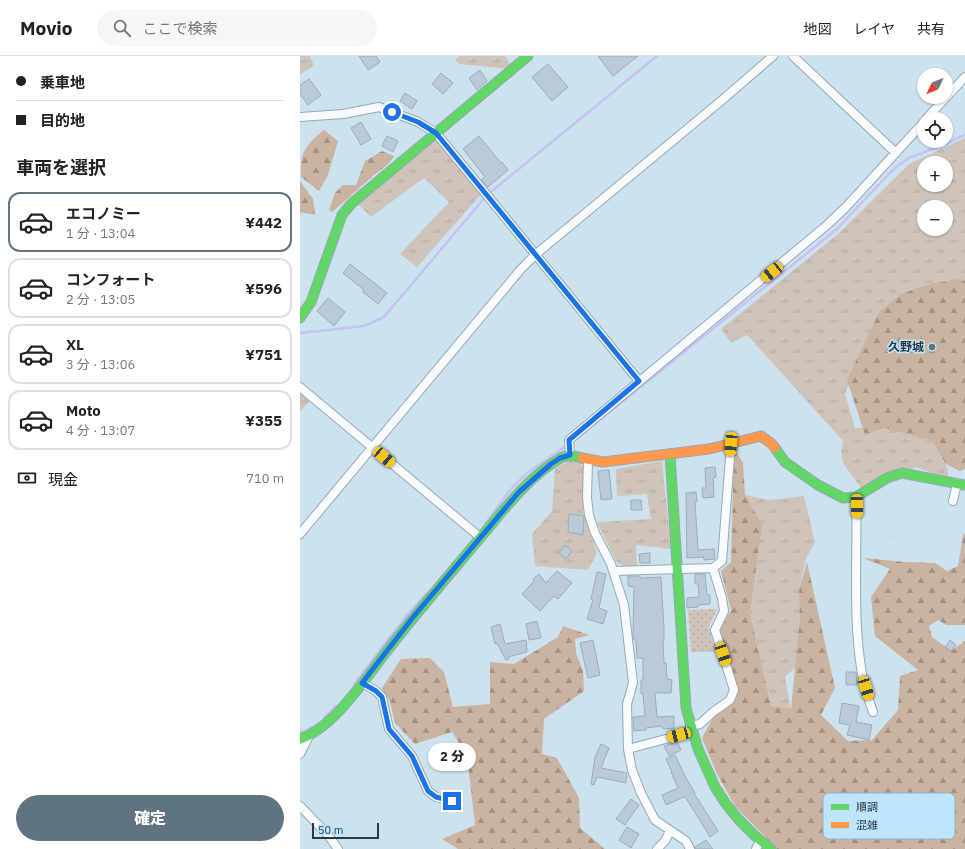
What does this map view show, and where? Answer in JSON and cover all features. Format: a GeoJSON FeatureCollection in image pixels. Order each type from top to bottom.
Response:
{"type":"FeatureCollection","features":[{"type":"Feature","properties":{"kind":"street"},"geometry":{"type":"LineString","coordinates":[[300,318],[311,302],[342,215],[351,204],[528,56]]}},
{"type":"Feature","properties":{"kind":"street"},"geometry":{"type":"LineString","coordinates":[[300,534],[521,269],[536,254],[773,56]]}},
{"type":"Feature","properties":{"kind":"street"},"geometry":{"type":"LineString","coordinates":[[792,56],[896,153]]}},
{"type":"Feature","properties":{"kind":"street"},"geometry":{"type":"LineString","coordinates":[[932,112],[965,77]]}},
{"type":"Feature","properties":{"kind":"street"},"geometry":{"type":"LineString","coordinates":[[300,117],[343,114],[379,107],[418,122],[436,133],[639,381]]}},
{"type":"Feature","properties":{"kind":"street"},"geometry":{"type":"LineString","coordinates":[[570,455],[569,440],[827,225],[846,207],[917,130]]}},
{"type":"Feature","properties":{"kind":"street"},"geometry":{"type":"LineString","coordinates":[[300,387],[481,538]]}},
{"type":"Feature","properties":{"kind":"street"},"geometry":{"type":"LineString","coordinates":[[300,739],[310,736],[335,716],[414,616],[519,492],[542,471],[560,458],[570,455],[603,462],[709,449],[762,436],[772,444],[785,462],[818,485],[842,498],[856,497],[887,478],[902,473],[961,484],[953,501]]}},
{"type":"Feature","properties":{"kind":"street"},"geometry":{"type":"LineString","coordinates":[[614,571],[713,568],[722,561],[731,444]]}},
{"type":"Feature","properties":{"kind":"street"},"geometry":{"type":"LineString","coordinates":[[670,454],[686,708],[691,729],[702,760],[714,785],[727,806],[758,845],[771,849]]}},
{"type":"Feature","properties":{"kind":"street"},"geometry":{"type":"LineString","coordinates":[[588,460],[587,498],[589,515],[595,534],[605,550],[614,571],[624,605],[633,683],[627,704],[628,749],[632,770],[649,812],[655,820],[686,841],[690,849]]}},
{"type":"Feature","properties":{"kind":"street"},"geometry":{"type":"LineString","coordinates":[[856,497],[855,599],[858,640],[862,676],[873,712]]}},
{"type":"Feature","properties":{"kind":"street"},"geometry":{"type":"LineString","coordinates":[[628,749],[691,729],[700,724],[723,704],[730,700],[734,690],[715,630],[724,611],[722,598],[713,568]]}},
{"type":"Feature","properties":{"kind":"street"},"geometry":{"type":"LineString","coordinates":[[362,683],[376,691],[382,697],[389,729],[412,756],[428,791],[436,797],[452,801]]}},
{"type":"Feature","properties":{"kind":"street"},"geometry":{"type":"LineString","coordinates":[[300,754],[310,736]]}},
{"type":"Feature","properties":{"kind":"street"},"geometry":{"type":"LineString","coordinates":[[300,806],[328,834],[338,849]]}},
{"type":"Feature","properties":{"kind":"street"},"geometry":{"type":"LineString","coordinates":[[657,849],[665,841],[670,831]]}},
{"type":"Feature","properties":{"kind":"path"},"geometry":{"type":"LineString","coordinates":[[892,537],[907,519],[921,510],[933,505],[953,501]]}},
{"type":"Feature","properties":{"kind":"path"},"geometry":{"type":"LineString","coordinates":[[857,515],[876,530],[892,537],[911,536],[922,540]]}},
{"type":"Feature","properties":{"kind":"green space"},"geometry":{"type":"Polygon","coordinates":[[[300,56],[310,56],[314,66],[300,74],[300,56]]]}},
{"type":"Feature","properties":{"kind":"green space"},"geometry":{"type":"Polygon","coordinates":[[[460,56],[505,56],[513,69],[459,64],[455,59],[460,56]]]}},
{"type":"Feature","properties":{"kind":"green space"},"geometry":{"type":"Polygon","coordinates":[[[324,130],[338,141],[328,175],[319,191],[301,177],[301,168],[305,149],[324,130]]]}},
{"type":"Feature","properties":{"kind":"green space"},"geometry":{"type":"Polygon","coordinates":[[[436,133],[484,191],[417,267],[400,254],[449,202],[424,178],[371,217],[355,201],[436,133]]]}},
{"type":"Feature","properties":{"kind":"green space"},"geometry":{"type":"Polygon","coordinates":[[[965,138],[965,281],[961,279],[868,336],[845,394],[855,428],[884,428],[932,441],[946,464],[949,479],[916,467],[881,482],[864,492],[843,463],[841,452],[843,441],[747,335],[731,343],[721,329],[839,233],[909,164],[917,160],[917,192],[953,192],[953,156],[926,156],[943,148],[953,148],[953,144],[965,138]]]}},
{"type":"Feature","properties":{"kind":"green space"},"geometry":{"type":"Polygon","coordinates":[[[382,151],[394,156],[388,164],[332,212],[329,210],[335,193],[343,185],[356,185],[365,161],[382,151]]]}},
{"type":"Feature","properties":{"kind":"green space"},"geometry":{"type":"Polygon","coordinates":[[[300,181],[313,199],[315,215],[300,212],[300,181]]]}},
{"type":"Feature","properties":{"kind":"green space"},"geometry":{"type":"Polygon","coordinates":[[[961,279],[965,281],[965,469],[960,471],[946,464],[932,441],[884,428],[865,435],[847,380],[879,312],[901,294],[930,284],[961,279]]]}},
{"type":"Feature","properties":{"kind":"green space"},"geometry":{"type":"Polygon","coordinates":[[[300,393],[310,400],[300,412],[300,393]]]}},
{"type":"Feature","properties":{"kind":"green space"},"geometry":{"type":"Polygon","coordinates":[[[734,448],[743,463],[745,495],[762,525],[750,612],[771,706],[791,709],[800,617],[799,590],[807,562],[835,688],[821,715],[848,741],[872,740],[898,710],[900,676],[918,670],[875,636],[871,597],[890,569],[863,558],[935,563],[947,571],[958,566],[963,535],[965,534],[965,625],[946,625],[938,620],[929,626],[932,637],[951,651],[965,641],[965,849],[762,849],[771,843],[735,806],[717,774],[702,738],[714,716],[737,691],[720,630],[731,610],[721,571],[731,562],[734,448]]]}},
{"type":"Feature","properties":{"kind":"green space"},"geometry":{"type":"Polygon","coordinates":[[[574,459],[584,466],[583,512],[597,553],[588,570],[535,566],[532,534],[552,511],[555,468],[574,459]]]}},
{"type":"Feature","properties":{"kind":"green space"},"geometry":{"type":"Polygon","coordinates":[[[662,461],[671,549],[636,545],[637,566],[623,566],[616,561],[597,522],[651,519],[647,494],[617,496],[616,469],[662,461]]]}},
{"type":"Feature","properties":{"kind":"green space"},"geometry":{"type":"Polygon","coordinates":[[[745,495],[769,500],[804,496],[815,542],[806,559],[799,590],[805,658],[785,677],[791,710],[771,706],[750,612],[754,573],[745,495]]]}},
{"type":"Feature","properties":{"kind":"green space"},"geometry":{"type":"Polygon","coordinates":[[[717,609],[709,627],[716,652],[691,652],[688,610],[717,609]]]}},
{"type":"Feature","properties":{"kind":"green space"},"geometry":{"type":"Polygon","coordinates":[[[563,626],[589,635],[575,639],[576,653],[583,671],[584,691],[544,719],[542,754],[557,758],[579,798],[580,828],[605,849],[458,849],[442,839],[475,825],[467,755],[452,732],[415,744],[395,723],[390,702],[382,688],[401,659],[430,658],[444,672],[453,707],[490,704],[490,662],[514,664],[558,637],[563,626]]]}},
{"type":"Feature","properties":{"kind":"building"},"geometry":{"type":"Polygon","coordinates":[[[359,56],[376,56],[380,62],[368,70],[359,56]]]}},
{"type":"Feature","properties":{"kind":"building"},"geometry":{"type":"Polygon","coordinates":[[[598,56],[638,56],[613,76],[598,56]]]}},
{"type":"Feature","properties":{"kind":"building"},"geometry":{"type":"Polygon","coordinates":[[[548,64],[568,87],[552,101],[532,77],[548,64]]]}},
{"type":"Feature","properties":{"kind":"building"},"geometry":{"type":"Polygon","coordinates":[[[480,70],[487,81],[477,90],[469,78],[480,70]]]}},
{"type":"Feature","properties":{"kind":"building"},"geometry":{"type":"Polygon","coordinates":[[[441,73],[453,83],[443,94],[432,84],[441,73]]]}},
{"type":"Feature","properties":{"kind":"building"},"geometry":{"type":"Polygon","coordinates":[[[309,79],[321,95],[308,105],[300,94],[300,85],[309,79]]]}},
{"type":"Feature","properties":{"kind":"building"},"geometry":{"type":"Polygon","coordinates":[[[405,93],[417,101],[412,109],[400,101],[405,93]]]}},
{"type":"Feature","properties":{"kind":"building"},"geometry":{"type":"Polygon","coordinates":[[[361,122],[371,139],[361,145],[351,128],[361,122]]]}},
{"type":"Feature","properties":{"kind":"building"},"geometry":{"type":"Polygon","coordinates":[[[387,136],[398,141],[393,152],[382,146],[387,136]]]}},
{"type":"Feature","properties":{"kind":"building"},"geometry":{"type":"Polygon","coordinates":[[[479,136],[508,170],[488,187],[481,180],[485,177],[463,149],[479,136]]]}},
{"type":"Feature","properties":{"kind":"building"},"geometry":{"type":"Polygon","coordinates":[[[350,264],[387,293],[378,304],[343,273],[350,264]]]}},
{"type":"Feature","properties":{"kind":"building"},"geometry":{"type":"Polygon","coordinates":[[[328,298],[345,312],[334,326],[317,311],[328,298]]]}},
{"type":"Feature","properties":{"kind":"building"},"geometry":{"type":"Polygon","coordinates":[[[715,467],[716,477],[713,478],[714,497],[703,498],[702,488],[706,488],[705,468],[715,467]]]}},
{"type":"Feature","properties":{"kind":"building"},"geometry":{"type":"Polygon","coordinates":[[[609,470],[612,499],[601,500],[598,471],[609,470]]]}},
{"type":"Feature","properties":{"kind":"building"},"geometry":{"type":"Polygon","coordinates":[[[696,492],[697,502],[695,502],[698,550],[714,549],[715,559],[704,560],[704,557],[687,558],[686,493],[696,492]]]}},
{"type":"Feature","properties":{"kind":"building"},"geometry":{"type":"Polygon","coordinates":[[[631,500],[641,500],[642,510],[631,510],[631,500]]]}},
{"type":"Feature","properties":{"kind":"building"},"geometry":{"type":"Polygon","coordinates":[[[569,514],[584,516],[583,535],[568,532],[569,514]]]}},
{"type":"Feature","properties":{"kind":"building"},"geometry":{"type":"Polygon","coordinates":[[[565,545],[572,551],[566,559],[559,553],[565,545]]]}},
{"type":"Feature","properties":{"kind":"building"},"geometry":{"type":"Polygon","coordinates":[[[650,553],[650,563],[640,563],[639,554],[650,553]]]}},
{"type":"Feature","properties":{"kind":"building"},"geometry":{"type":"Polygon","coordinates":[[[557,571],[572,583],[558,599],[554,596],[540,611],[522,594],[534,581],[533,579],[539,574],[546,583],[557,571]]]}},
{"type":"Feature","properties":{"kind":"building"},"geometry":{"type":"Polygon","coordinates":[[[597,572],[606,574],[599,608],[607,611],[603,624],[587,619],[593,600],[591,599],[597,572]]]}},
{"type":"Feature","properties":{"kind":"building"},"geometry":{"type":"Polygon","coordinates":[[[695,574],[705,574],[707,595],[710,595],[710,604],[687,608],[687,598],[699,597],[698,584],[695,584],[695,574]]]}},
{"type":"Feature","properties":{"kind":"building"},"geometry":{"type":"Polygon","coordinates":[[[628,576],[640,576],[640,578],[661,577],[664,628],[664,663],[666,663],[667,679],[672,680],[671,693],[655,693],[657,717],[674,716],[674,728],[663,729],[662,726],[634,731],[633,717],[645,716],[643,694],[641,694],[641,680],[643,680],[643,658],[637,658],[636,640],[634,640],[633,635],[634,587],[628,586],[628,576]]]}},
{"type":"Feature","properties":{"kind":"building"},"geometry":{"type":"Polygon","coordinates":[[[537,621],[541,638],[529,640],[526,624],[537,621]]]}},
{"type":"Feature","properties":{"kind":"building"},"geometry":{"type":"Polygon","coordinates":[[[500,624],[505,644],[526,640],[527,652],[508,657],[509,659],[506,660],[497,643],[495,644],[491,627],[500,624]]]}},
{"type":"Feature","properties":{"kind":"building"},"geometry":{"type":"Polygon","coordinates":[[[593,640],[600,675],[588,678],[580,643],[593,640]]]}},
{"type":"Feature","properties":{"kind":"building"},"geometry":{"type":"Polygon","coordinates":[[[950,640],[956,645],[951,651],[945,647],[950,640]]]}},
{"type":"Feature","properties":{"kind":"building"},"geometry":{"type":"Polygon","coordinates":[[[846,672],[856,672],[857,685],[846,685],[846,672]]]}},
{"type":"Feature","properties":{"kind":"building"},"geometry":{"type":"Polygon","coordinates":[[[842,703],[859,706],[856,722],[872,725],[869,740],[847,735],[850,725],[839,723],[842,703]]]}},
{"type":"Feature","properties":{"kind":"building"},"geometry":{"type":"Polygon","coordinates":[[[677,742],[681,750],[669,756],[664,746],[677,742]]]}},
{"type":"Feature","properties":{"kind":"building"},"geometry":{"type":"Polygon","coordinates":[[[601,744],[609,748],[601,768],[627,773],[626,783],[597,777],[594,785],[591,784],[595,757],[601,744]]]}},
{"type":"Feature","properties":{"kind":"building"},"geometry":{"type":"Polygon","coordinates":[[[675,755],[694,793],[718,831],[710,837],[686,798],[684,797],[666,805],[662,795],[678,788],[666,759],[675,755]]]}},
{"type":"Feature","properties":{"kind":"building"},"geometry":{"type":"Polygon","coordinates":[[[631,799],[639,805],[625,825],[616,819],[631,799]]]}},
{"type":"Feature","properties":{"kind":"building"},"geometry":{"type":"Polygon","coordinates":[[[627,827],[639,834],[631,848],[619,840],[627,827]]]}},
{"type":"Feature","properties":{"kind":"building"},"geometry":{"type":"Polygon","coordinates":[[[706,840],[713,849],[695,849],[695,847],[706,840]]]}},
{"type":"Feature","properties":{"kind":"waterway"},"geometry":{"type":"LineString","coordinates":[[300,333],[364,326],[384,317],[487,195],[657,56]]}},
{"type":"Feature","properties":{"kind":"waterway"},"geometry":{"type":"LineString","coordinates":[[571,443],[837,229],[896,167],[909,158],[948,143],[965,134]]}},
{"type":"Feature","properties":{"kind":"waterway"},"geometry":{"type":"LineString","coordinates":[[485,524],[511,489],[527,473],[567,445]]}},
{"type":"Feature","properties":{"kind":"waterway"},"geometry":{"type":"LineString","coordinates":[[354,684],[407,615],[426,594]]}},
{"type":"Feature","properties":{"kind":"waterway"},"geometry":{"type":"LineString","coordinates":[[324,718],[336,706]]}},
{"type":"Feature","properties":{"kind":"waterway"},"geometry":{"type":"LineString","coordinates":[[300,732],[312,727]]}},
{"type":"Feature","properties":{"kind":"traffic: fast"},"geometry":{"type":"LineString","coordinates":[[300,318],[311,302],[342,215],[351,204],[528,56]]}},
{"type":"Feature","properties":{"kind":"traffic: fast"},"geometry":{"type":"LineString","coordinates":[[775,448],[785,462],[818,485],[843,498],[856,497],[887,478],[902,473],[965,485]]}},
{"type":"Feature","properties":{"kind":"traffic: fast"},"geometry":{"type":"LineString","coordinates":[[670,454],[686,708],[698,749],[715,787],[739,820],[771,849]]}},
{"type":"Feature","properties":{"kind":"traffic: fast"},"geometry":{"type":"LineString","coordinates":[[300,739],[313,733],[326,724],[350,699],[423,606],[526,485],[547,467],[562,457],[570,456],[582,458]]}},
{"type":"Feature","properties":{"kind":"traffic: slow"},"geometry":{"type":"LineString","coordinates":[[582,458],[603,462],[709,449],[761,436],[775,448]]}},
{"type":"Feature","properties":{"kind":"place","name":"久野城"},"geometry":{"type":"Point","coordinates":[932,347]}},
{"type":"Feature","properties":{"kind":"route"},"geometry":{"type":"LineString","coordinates":[[392,112],[418,122],[436,133],[639,381],[569,440],[570,455],[560,458],[551,464],[519,492],[414,616],[362,683],[376,691],[382,697],[389,729],[412,756],[428,791],[436,797],[452,801]]}}]}
